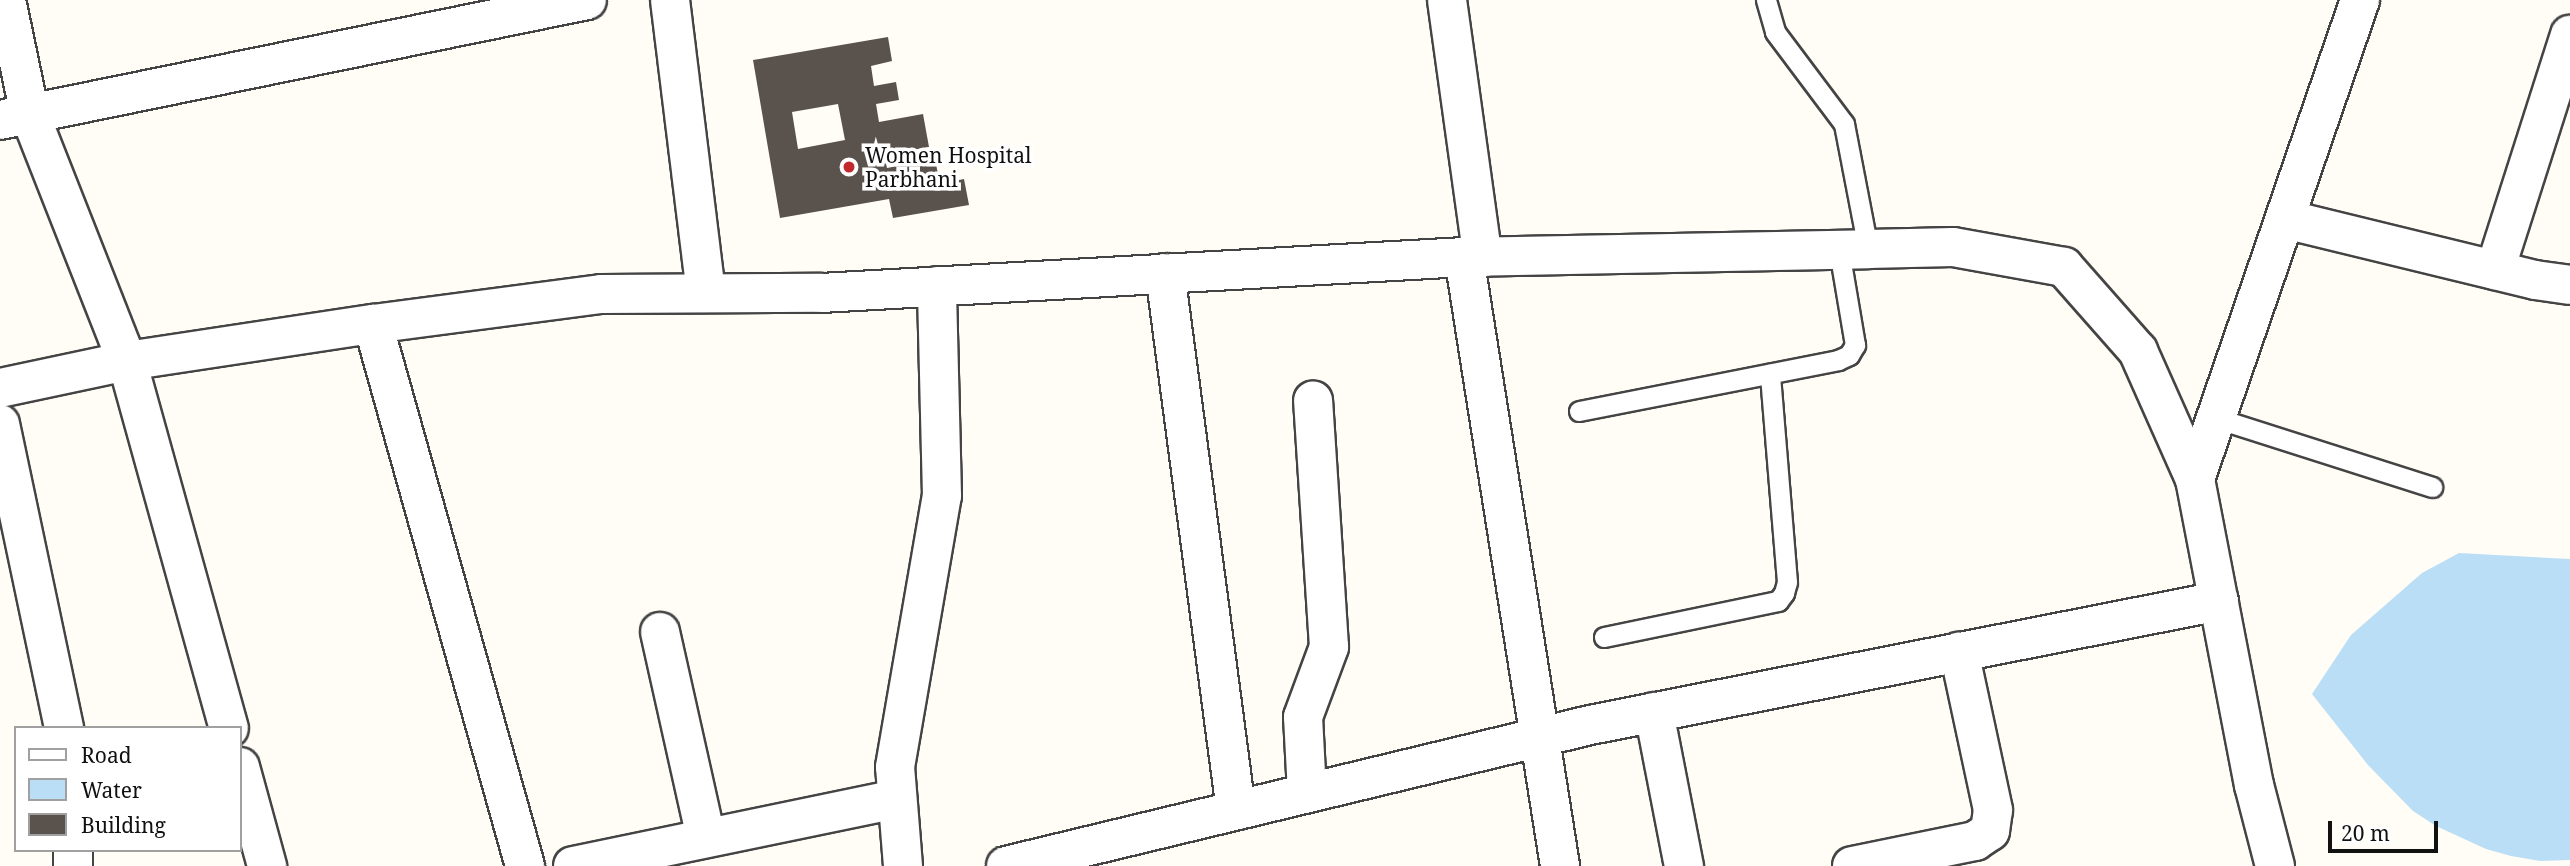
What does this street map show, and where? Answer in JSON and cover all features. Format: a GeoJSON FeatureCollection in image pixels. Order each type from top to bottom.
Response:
{"type":"FeatureCollection","features":[{"type":"Feature","properties":{"kind":"street"},"geometry":{"type":"LineString","coordinates":[[6,0],[15,117],[127,362],[228,726]]}},
{"type":"Feature","properties":{"kind":"street"},"geometry":{"type":"LineString","coordinates":[[15,117],[587,0]]}},
{"type":"Feature","properties":{"kind":"street"},"geometry":{"type":"LineString","coordinates":[[670,0],[706,293]]}},
{"type":"Feature","properties":{"kind":"street"},"geometry":{"type":"LineString","coordinates":[[1447,0],[1474,257],[1560,866]]}},
{"type":"Feature","properties":{"kind":"street"},"geometry":{"type":"LineString","coordinates":[[2195,479],[2360,0]]}},
{"type":"Feature","properties":{"kind":"street"},"geometry":{"type":"LineString","coordinates":[[2495,270],[2570,35]]}},
{"type":"Feature","properties":{"kind":"street"},"geometry":{"type":"LineString","coordinates":[[2285,219],[2495,270],[2570,285]]}},
{"type":"Feature","properties":{"kind":"street"},"geometry":{"type":"LineString","coordinates":[[0,388],[127,362],[373,324],[601,295],[821,293],[1474,257],[1953,247],[2064,267],[2138,351],[2195,479],[2254,785],[2275,866]]}},
{"type":"Feature","properties":{"kind":"street"},"geometry":{"type":"LineString","coordinates":[[1165,273],[1236,810]]}},
{"type":"Feature","properties":{"kind":"street"},"geometry":{"type":"LineString","coordinates":[[903,866],[895,767],[942,496],[937,286]]}},
{"type":"Feature","properties":{"kind":"street"},"geometry":{"type":"LineString","coordinates":[[373,324],[525,866]]}},
{"type":"Feature","properties":{"kind":"street"},"geometry":{"type":"LineString","coordinates":[[1307,793],[1303,717],[1329,647],[1313,401]]}},
{"type":"Feature","properties":{"kind":"street"},"geometry":{"type":"LineString","coordinates":[[0,424],[64,726]]}},
{"type":"Feature","properties":{"kind":"street"},"geometry":{"type":"LineString","coordinates":[[1006,866],[1654,712],[2219,601]]}},
{"type":"Feature","properties":{"kind":"street"},"geometry":{"type":"LineString","coordinates":[[660,632],[697,849]]}},
{"type":"Feature","properties":{"kind":"street"},"geometry":{"type":"LineString","coordinates":[[1852,866],[1975,841],[1990,831],[1993,810],[1959,652]]}},
{"type":"Feature","properties":{"kind":"street"},"geometry":{"type":"LineString","coordinates":[[1654,712],[1684,866]]}},
{"type":"Feature","properties":{"kind":"street"},"geometry":{"type":"LineString","coordinates":[[242,774],[267,866]]}},
{"type":"Feature","properties":{"kind":"street"},"geometry":{"type":"LineString","coordinates":[[573,866],[697,849],[897,799]]}},
{"type":"Feature","properties":{"kind":"lane"},"geometry":{"type":"LineString","coordinates":[[1578,411],[1838,360],[1849,355],[1855,345],[1854,249],[1844,124],[1779,38],[1766,0]]}},
{"type":"Feature","properties":{"kind":"lane"},"geometry":{"type":"LineString","coordinates":[[1604,637],[1777,601],[1784,593],[1787,582],[1770,374]]}},
{"type":"Feature","properties":{"kind":"lane"},"geometry":{"type":"LineString","coordinates":[[2216,418],[2432,487]]}},
{"type":"Feature","properties":{"kind":"water"},"geometry":{"type":"Polygon","coordinates":[[[2459,553],[2570,559],[2570,860],[2540,861],[2511,856],[2486,849],[2436,826],[2413,811],[2368,765],[2312,694],[2351,635],[2422,573],[2459,553]]]}},
{"type":"Feature","properties":{"kind":"building"},"geometry":{"type":"Polygon","coordinates":[[[888,37],[892,61],[871,66],[874,86],[896,82],[899,100],[876,104],[879,122],[923,114],[929,147],[884,155],[887,168],[935,159],[940,184],[964,179],[969,205],[893,218],[889,199],[780,218],[753,60],[888,37]],[[838,104],[792,112],[798,149],[845,140],[838,104]]]}},
{"type":"Feature","properties":{"kind":"place","name":"Women Hospital Parbhani"},"geometry":{"type":"Point","coordinates":[849,167]}}]}
